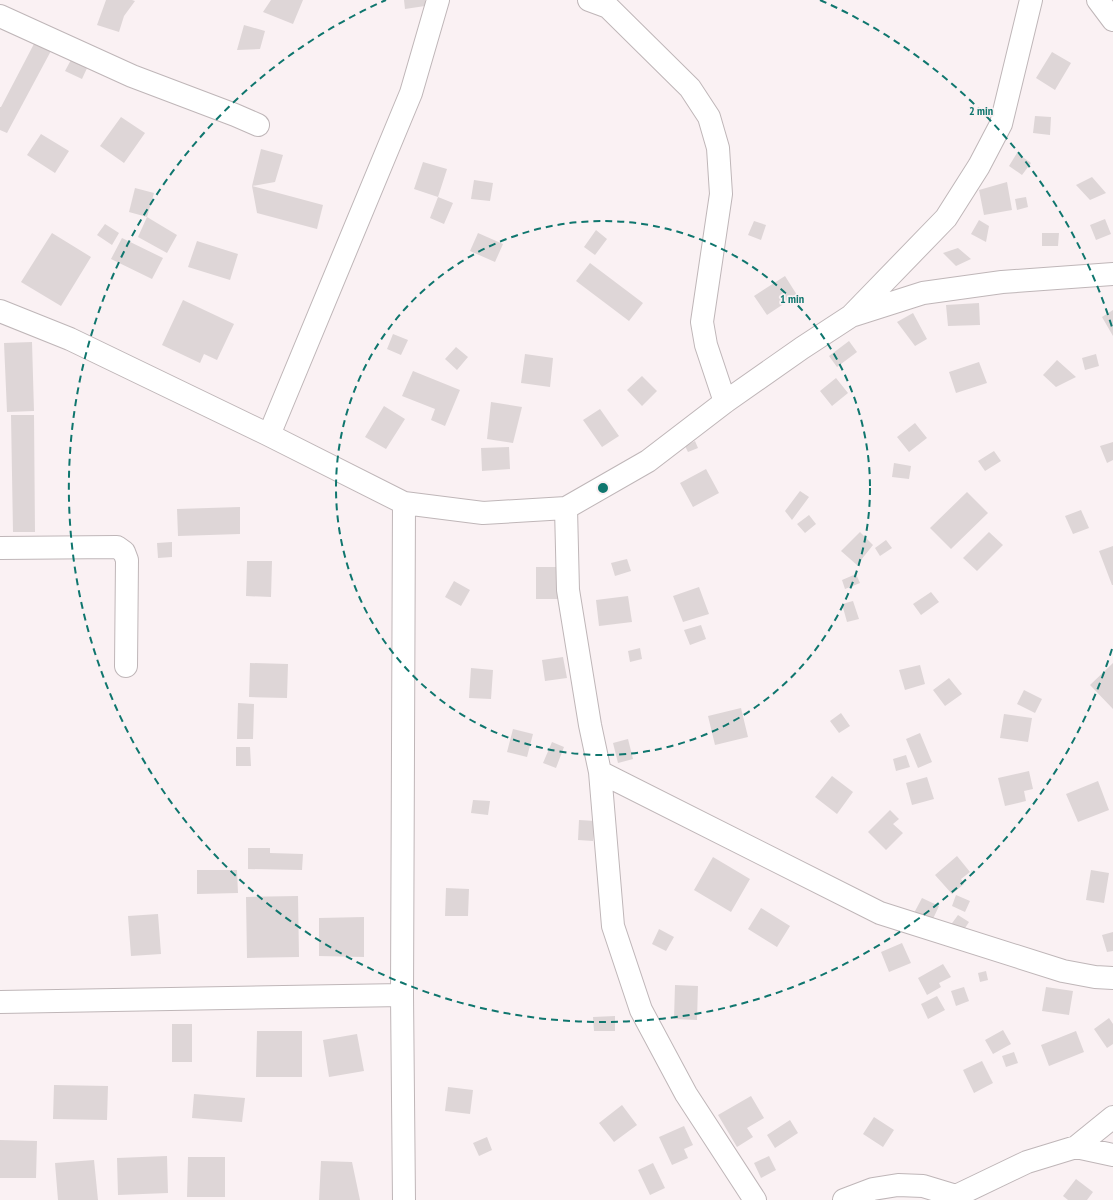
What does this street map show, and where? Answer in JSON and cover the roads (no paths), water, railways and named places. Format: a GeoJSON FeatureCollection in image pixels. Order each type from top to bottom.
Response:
{"type":"FeatureCollection","features":[{"type":"Feature","properties":{"kind":"street"},"geometry":{"type":"LineString","coordinates":[[269,435],[410,93],[438,0]]}},
{"type":"Feature","properties":{"kind":"street"},"geometry":{"type":"LineString","coordinates":[[0,311],[70,339],[269,435],[404,504],[483,513],[566,508],[648,461],[725,402],[851,316],[946,218],[979,166],[1001,124],[1032,0]]}},
{"type":"Feature","properties":{"kind":"street"},"geometry":{"type":"LineString","coordinates":[[1098,0],[1113,20]]}},
{"type":"Feature","properties":{"kind":"street"},"geometry":{"type":"LineString","coordinates":[[602,2],[690,88],[709,117],[718,148],[721,194],[702,322],[706,345],[725,402]]}},
{"type":"Feature","properties":{"kind":"street"},"geometry":{"type":"LineString","coordinates":[[0,16],[41,33],[132,76],[236,115],[258,125]]}},
{"type":"Feature","properties":{"kind":"street"},"geometry":{"type":"LineString","coordinates":[[851,316],[923,293],[1002,282],[1113,274]]}},
{"type":"Feature","properties":{"kind":"street"},"geometry":{"type":"LineString","coordinates":[[404,504],[402,994],[404,1200]]}},
{"type":"Feature","properties":{"kind":"street"},"geometry":{"type":"LineString","coordinates":[[566,508],[568,590],[590,725],[600,772],[614,926],[641,1010],[686,1094],[755,1200]]}},
{"type":"Feature","properties":{"kind":"street"},"geometry":{"type":"LineString","coordinates":[[0,548],[117,547],[124,552],[127,560],[126,666]]}},
{"type":"Feature","properties":{"kind":"street"},"geometry":{"type":"LineString","coordinates":[[600,772],[880,913],[1063,971],[1095,977],[1113,978]]}},
{"type":"Feature","properties":{"kind":"street"},"geometry":{"type":"LineString","coordinates":[[0,1002],[402,994]]}},
{"type":"Feature","properties":{"kind":"street"},"geometry":{"type":"LineString","coordinates":[[844,1200],[873,1189],[898,1185],[924,1186],[955,1198],[1027,1162],[1076,1147],[1113,1117]]}},
{"type":"Feature","properties":{"kind":"street"},"geometry":{"type":"LineString","coordinates":[[1076,1147],[1113,1155]]}}]}
